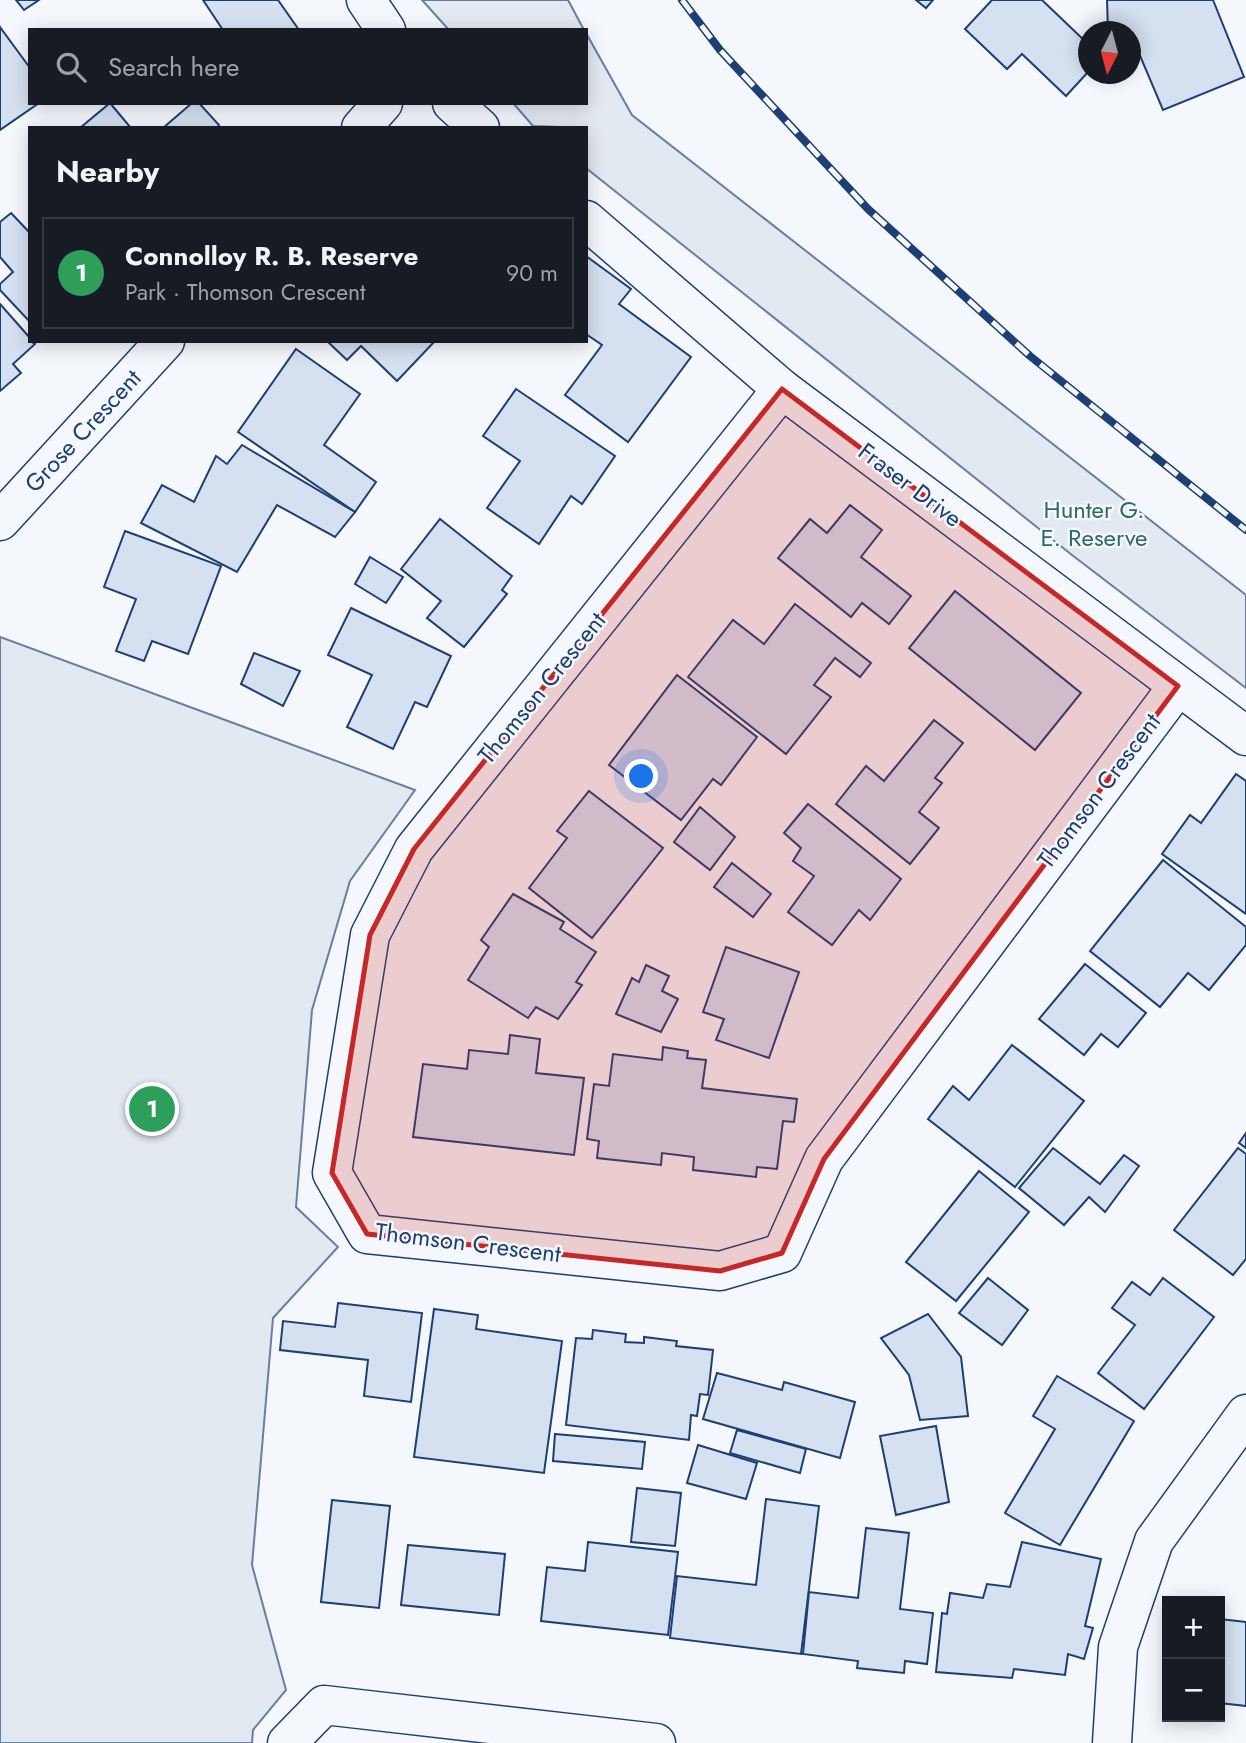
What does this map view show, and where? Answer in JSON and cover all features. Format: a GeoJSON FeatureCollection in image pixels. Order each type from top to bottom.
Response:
{"type":"FeatureCollection","features":[{"type":"Feature","properties":{"kind":"street"},"geometry":{"type":"LineString","coordinates":[[366,0],[385,28]]}},
{"type":"Feature","properties":{"kind":"street"},"geometry":{"type":"LineString","coordinates":[[363,126],[381,105]]}},
{"type":"Feature","properties":{"kind":"street"},"geometry":{"type":"LineString","coordinates":[[454,105],[478,126]]}},
{"type":"Feature","properties":{"kind":"street","name":"Fraser Drive"},"geometry":{"type":"LineString","coordinates":[[588,222],[782,389],[1246,736]]}},
{"type":"Feature","properties":{"kind":"street","name":"Grose Crescent"},"geometry":{"type":"LineString","coordinates":[[0,522],[163,343]]}},
{"type":"Feature","properties":{"kind":"street","name":"Thomson Crescent"},"geometry":{"type":"LineString","coordinates":[[782,389],[414,849],[370,935],[332,1173],[367,1234],[720,1271],[782,1253],[824,1159],[1178,686]]}},
{"type":"Feature","properties":{"kind":"street"},"geometry":{"type":"LineString","coordinates":[[1112,1743],[1118,1647],[1154,1541],[1246,1414]]}},
{"type":"Feature","properties":{"kind":"street"},"geometry":{"type":"LineString","coordinates":[[287,1743],[324,1705],[656,1743]]}},
{"type":"Feature","properties":{"kind":"highlighted area"},"geometry":{"type":"Polygon","coordinates":[[[782,389],[1178,686],[824,1159],[782,1253],[720,1271],[367,1234],[332,1173],[370,935],[414,849],[782,389]]]}},
{"type":"Feature","properties":{"kind":"green space"},"geometry":{"type":"Polygon","coordinates":[[[422,0],[568,0],[583,28],[447,28],[422,0]]]}},
{"type":"Feature","properties":{"kind":"green space","name":"Hunter G. E. Reserve"},"geometry":{"type":"Polygon","coordinates":[[[588,37],[632,115],[1246,595],[1246,688],[1072,555],[588,170],[588,126],[533,126],[515,105],[588,105],[588,37]]]}},
{"type":"Feature","properties":{"kind":"green space"},"geometry":{"type":"Polygon","coordinates":[[[0,637],[415,790],[350,881],[312,1010],[296,1207],[338,1247],[273,1318],[252,1565],[286,1690],[253,1730],[252,1743],[0,1743],[0,637]]]}},
{"type":"Feature","properties":{"kind":"building"},"geometry":{"type":"Polygon","coordinates":[[[16,0],[39,0],[24,10],[16,0]]]}},
{"type":"Feature","properties":{"kind":"building"},"geometry":{"type":"Polygon","coordinates":[[[203,0],[278,0],[298,28],[222,28],[203,0]]]}},
{"type":"Feature","properties":{"kind":"building"},"geometry":{"type":"Polygon","coordinates":[[[916,0],[933,0],[926,8],[916,0]]]}},
{"type":"Feature","properties":{"kind":"building"},"geometry":{"type":"Polygon","coordinates":[[[992,0],[1042,0],[1078,34],[1078,83],[1066,96],[1022,54],[1007,69],[965,29],[992,0]]]}},
{"type":"Feature","properties":{"kind":"building"},"geometry":{"type":"Polygon","coordinates":[[[1107,0],[1213,0],[1244,77],[1163,110],[1141,58],[1141,21],[1108,21],[1107,0]]]}},
{"type":"Feature","properties":{"kind":"building"},"geometry":{"type":"Polygon","coordinates":[[[0,27],[28,65],[28,105],[36,105],[0,130],[0,27]]]}},
{"type":"Feature","properties":{"kind":"building"},"geometry":{"type":"Polygon","coordinates":[[[108,105],[112,105],[129,126],[82,126],[108,105]]]}},
{"type":"Feature","properties":{"kind":"building"},"geometry":{"type":"Polygon","coordinates":[[[190,105],[201,105],[219,125],[218,126],[165,126],[190,105]]]}},
{"type":"Feature","properties":{"kind":"building"},"geometry":{"type":"Polygon","coordinates":[[[11,213],[28,231],[28,320],[0,290],[0,284],[13,272],[0,257],[0,222],[11,213]]]}},
{"type":"Feature","properties":{"kind":"building"},"geometry":{"type":"Polygon","coordinates":[[[588,257],[631,289],[619,304],[691,357],[628,442],[565,395],[602,345],[588,335],[588,257]]]}},
{"type":"Feature","properties":{"kind":"building"},"geometry":{"type":"Polygon","coordinates":[[[0,304],[28,336],[28,343],[35,344],[13,364],[21,373],[0,391],[0,304]]]}},
{"type":"Feature","properties":{"kind":"building"},"geometry":{"type":"Polygon","coordinates":[[[329,343],[433,343],[397,381],[361,346],[347,360],[329,343]]]}},
{"type":"Feature","properties":{"kind":"building"},"geometry":{"type":"Polygon","coordinates":[[[296,349],[360,394],[324,445],[376,482],[355,512],[238,432],[296,349]]]}},
{"type":"Feature","properties":{"kind":"building"},"geometry":{"type":"Polygon","coordinates":[[[516,389],[615,456],[582,504],[571,496],[539,544],[487,508],[520,461],[483,436],[516,389]]]}},
{"type":"Feature","properties":{"kind":"building"},"geometry":{"type":"Polygon","coordinates":[[[242,445],[355,512],[335,537],[277,505],[237,572],[141,523],[162,485],[194,502],[216,456],[227,464],[242,445]]]}},
{"type":"Feature","properties":{"kind":"building"},"geometry":{"type":"Polygon","coordinates":[[[850,505],[882,530],[861,557],[911,596],[889,624],[862,603],[851,617],[778,558],[810,519],[827,533],[850,505]]]}},
{"type":"Feature","properties":{"kind":"building"},"geometry":{"type":"Polygon","coordinates":[[[440,519],[512,576],[502,590],[507,594],[464,647],[427,618],[441,601],[401,569],[440,519]]]}},
{"type":"Feature","properties":{"kind":"building"},"geometry":{"type":"Polygon","coordinates":[[[125,531],[221,566],[188,654],[152,641],[144,661],[116,651],[136,599],[104,587],[125,531]]]}},
{"type":"Feature","properties":{"kind":"building"},"geometry":{"type":"Polygon","coordinates":[[[370,557],[403,577],[386,603],[355,584],[370,557]]]}},
{"type":"Feature","properties":{"kind":"building"},"geometry":{"type":"Polygon","coordinates":[[[955,591],[1081,693],[1035,750],[909,648],[955,591]]]}},
{"type":"Feature","properties":{"kind":"building"},"geometry":{"type":"Polygon","coordinates":[[[795,604],[871,663],[860,677],[835,658],[814,685],[831,697],[786,754],[688,677],[733,620],[764,644],[795,604]]]}},
{"type":"Feature","properties":{"kind":"building"},"geometry":{"type":"Polygon","coordinates":[[[351,608],[451,656],[427,707],[415,702],[393,749],[347,727],[372,675],[328,655],[351,608]]]}},
{"type":"Feature","properties":{"kind":"building"},"geometry":{"type":"Polygon","coordinates":[[[254,653],[300,671],[283,706],[241,684],[254,653]]]}},
{"type":"Feature","properties":{"kind":"building"},"geometry":{"type":"Polygon","coordinates":[[[677,675],[757,737],[721,785],[713,779],[681,820],[609,765],[677,675]]]}},
{"type":"Feature","properties":{"kind":"building"},"geometry":{"type":"Polygon","coordinates":[[[934,720],[963,743],[935,778],[942,783],[919,812],[939,828],[910,864],[836,804],[866,766],[884,781],[934,720]]]}},
{"type":"Feature","properties":{"kind":"building"},"geometry":{"type":"Polygon","coordinates":[[[1236,774],[1246,781],[1246,914],[1162,854],[1190,815],[1201,823],[1236,774]]]}},
{"type":"Feature","properties":{"kind":"building"},"geometry":{"type":"Polygon","coordinates":[[[589,791],[663,848],[592,938],[529,888],[567,838],[557,831],[589,791]]]}},
{"type":"Feature","properties":{"kind":"building"},"geometry":{"type":"Polygon","coordinates":[[[808,804],[901,879],[870,920],[859,910],[832,945],[788,912],[814,876],[793,861],[801,848],[784,833],[808,804]]]}},
{"type":"Feature","properties":{"kind":"building"},"geometry":{"type":"Polygon","coordinates":[[[700,807],[735,837],[710,870],[674,842],[700,807]]]}},
{"type":"Feature","properties":{"kind":"building"},"geometry":{"type":"Polygon","coordinates":[[[1163,860],[1246,927],[1246,945],[1209,990],[1188,973],[1160,1007],[1090,951],[1163,860]]]}},
{"type":"Feature","properties":{"kind":"building"},"geometry":{"type":"Polygon","coordinates":[[[732,863],[771,894],[753,917],[714,887],[732,863]]]}},
{"type":"Feature","properties":{"kind":"building"},"geometry":{"type":"Polygon","coordinates":[[[513,894],[564,922],[560,929],[596,952],[576,982],[582,985],[558,1019],[536,1007],[528,1018],[468,980],[489,947],[481,940],[513,894]]]}},
{"type":"Feature","properties":{"kind":"building"},"geometry":{"type":"Polygon","coordinates":[[[726,947],[799,972],[769,1058],[716,1040],[724,1019],[703,1012],[726,947]]]}},
{"type":"Feature","properties":{"kind":"building"},"geometry":{"type":"Polygon","coordinates":[[[1085,964],[1146,1013],[1118,1047],[1101,1034],[1084,1055],[1039,1019],[1085,964]]]}},
{"type":"Feature","properties":{"kind":"building"},"geometry":{"type":"Polygon","coordinates":[[[646,965],[669,976],[662,991],[678,999],[661,1032],[616,1014],[632,978],[639,982],[646,965]]]}},
{"type":"Feature","properties":{"kind":"building"},"geometry":{"type":"Polygon","coordinates":[[[510,1035],[540,1039],[536,1073],[584,1078],[574,1155],[413,1137],[423,1064],[467,1069],[469,1050],[508,1054],[510,1035]]]}},
{"type":"Feature","properties":{"kind":"building"},"geometry":{"type":"Polygon","coordinates":[[[1012,1045],[1084,1101],[1015,1187],[928,1119],[953,1086],[969,1100],[1012,1045]]]}},
{"type":"Feature","properties":{"kind":"building"},"geometry":{"type":"Polygon","coordinates":[[[663,1047],[688,1051],[687,1058],[706,1060],[702,1088],[797,1099],[794,1122],[783,1121],[777,1169],[757,1167],[756,1177],[693,1170],[694,1157],[662,1153],[661,1165],[597,1158],[599,1141],[587,1139],[594,1084],[609,1086],[613,1054],[662,1060],[663,1047]]]}},
{"type":"Feature","properties":{"kind":"building"},"geometry":{"type":"Polygon","coordinates":[[[1246,1133],[1246,1148],[1239,1143],[1246,1133]]]}},
{"type":"Feature","properties":{"kind":"building"},"geometry":{"type":"Polygon","coordinates":[[[1053,1148],[1100,1184],[1124,1155],[1139,1166],[1105,1212],[1089,1197],[1064,1225],[1019,1188],[1053,1148]]]}},
{"type":"Feature","properties":{"kind":"building"},"geometry":{"type":"Polygon","coordinates":[[[1238,1148],[1246,1154],[1246,1259],[1233,1275],[1174,1230],[1238,1148]]]}},
{"type":"Feature","properties":{"kind":"building"},"geometry":{"type":"Polygon","coordinates":[[[979,1171],[1029,1212],[956,1301],[906,1262],[979,1171]]]}},
{"type":"Feature","properties":{"kind":"building"},"geometry":{"type":"Polygon","coordinates":[[[988,1278],[1028,1310],[1002,1345],[959,1313],[988,1278]]]}},
{"type":"Feature","properties":{"kind":"building"},"geometry":{"type":"Polygon","coordinates":[[[1163,1278],[1214,1317],[1144,1409],[1098,1373],[1135,1325],[1112,1308],[1132,1282],[1150,1295],[1163,1278]]]}},
{"type":"Feature","properties":{"kind":"building"},"geometry":{"type":"Polygon","coordinates":[[[338,1303],[422,1313],[411,1402],[364,1396],[368,1360],[280,1350],[283,1321],[335,1327],[338,1303]]]}},
{"type":"Feature","properties":{"kind":"building"},"geometry":{"type":"Polygon","coordinates":[[[434,1309],[478,1315],[476,1329],[562,1341],[544,1473],[414,1457],[434,1309]]]}},
{"type":"Feature","properties":{"kind":"building"},"geometry":{"type":"Polygon","coordinates":[[[928,1314],[961,1357],[968,1416],[920,1420],[909,1375],[881,1338],[928,1314]]]}},
{"type":"Feature","properties":{"kind":"building"},"geometry":{"type":"Polygon","coordinates":[[[593,1330],[626,1334],[625,1342],[644,1343],[644,1337],[677,1341],[676,1346],[713,1350],[708,1395],[700,1394],[697,1416],[691,1415],[689,1440],[566,1425],[576,1338],[592,1339],[593,1330]]]}},
{"type":"Feature","properties":{"kind":"building"},"geometry":{"type":"Polygon","coordinates":[[[717,1373],[782,1390],[784,1382],[855,1402],[840,1458],[703,1419],[717,1373]]]}},
{"type":"Feature","properties":{"kind":"building"},"geometry":{"type":"Polygon","coordinates":[[[1057,1376],[1134,1421],[1060,1545],[1005,1513],[1055,1429],[1033,1416],[1057,1376]]]}},
{"type":"Feature","properties":{"kind":"building"},"geometry":{"type":"Polygon","coordinates":[[[936,1426],[949,1502],[896,1515],[880,1436],[936,1426]]]}},
{"type":"Feature","properties":{"kind":"building"},"geometry":{"type":"Polygon","coordinates":[[[737,1430],[806,1449],[800,1473],[730,1453],[737,1430]]]}},
{"type":"Feature","properties":{"kind":"building"},"geometry":{"type":"Polygon","coordinates":[[[555,1434],[645,1442],[642,1469],[553,1461],[555,1434]]]}},
{"type":"Feature","properties":{"kind":"building"},"geometry":{"type":"Polygon","coordinates":[[[698,1445],[757,1463],[746,1499],[687,1483],[698,1445]]]}},
{"type":"Feature","properties":{"kind":"building"},"geometry":{"type":"Polygon","coordinates":[[[637,1488],[681,1493],[675,1546],[631,1542],[637,1488]]]}},
{"type":"Feature","properties":{"kind":"building"},"geometry":{"type":"Polygon","coordinates":[[[766,1499],[819,1506],[801,1654],[670,1638],[677,1576],[756,1585],[766,1499]]]}},
{"type":"Feature","properties":{"kind":"building"},"geometry":{"type":"Polygon","coordinates":[[[332,1500],[390,1506],[379,1608],[321,1602],[332,1500]]]}},
{"type":"Feature","properties":{"kind":"building"},"geometry":{"type":"Polygon","coordinates":[[[866,1528],[909,1533],[900,1609],[933,1613],[927,1664],[905,1661],[904,1673],[857,1668],[858,1661],[803,1654],[809,1592],[858,1598],[866,1528]]]}},
{"type":"Feature","properties":{"kind":"building"},"geometry":{"type":"Polygon","coordinates":[[[588,1542],[678,1552],[668,1635],[541,1621],[547,1567],[585,1571],[588,1542]]]}},
{"type":"Feature","properties":{"kind":"building"},"geometry":{"type":"Polygon","coordinates":[[[1022,1542],[1101,1559],[1085,1626],[1093,1628],[1084,1659],[1068,1654],[1065,1675],[1014,1669],[1012,1678],[936,1672],[942,1613],[947,1614],[950,1593],[983,1598],[987,1584],[1010,1587],[1022,1542]]]}},
{"type":"Feature","properties":{"kind":"building"},"geometry":{"type":"Polygon","coordinates":[[[408,1545],[505,1554],[499,1615],[401,1605],[408,1545]]]}},
{"type":"Feature","properties":{"kind":"building"},"geometry":{"type":"Polygon","coordinates":[[[1225,1620],[1246,1622],[1246,1706],[1225,1704],[1225,1620]]]}},
{"type":"Feature","properties":{"kind":"railway"},"geometry":{"type":"LineString","coordinates":[[682,0],[720,50],[868,209],[1030,356],[1246,530]]}},
{"type":"Feature","properties":{"kind":"place","name":"Connolloy R. B. Reserve"},"geometry":{"type":"Point","coordinates":[152,1109]}}]}
